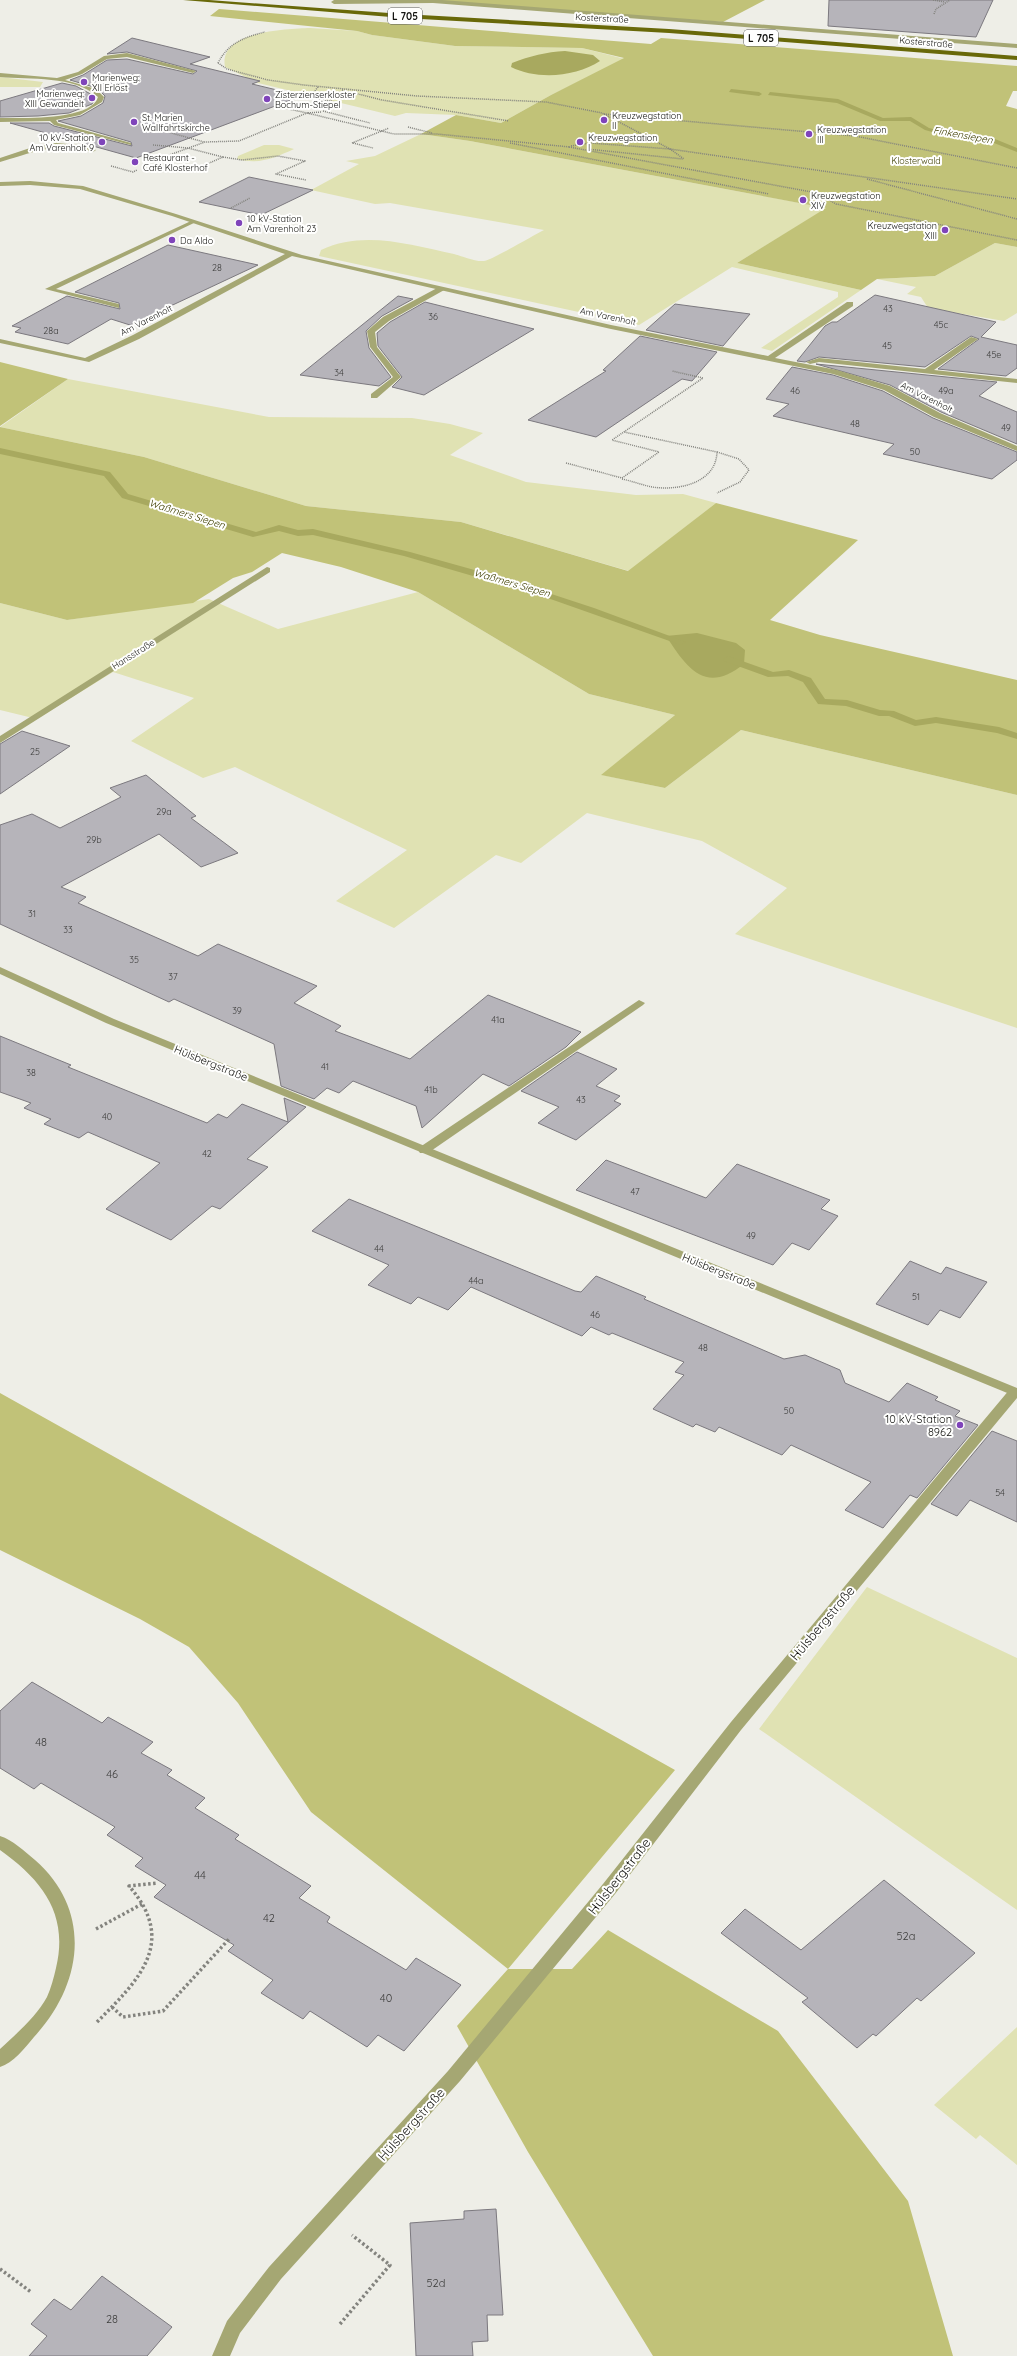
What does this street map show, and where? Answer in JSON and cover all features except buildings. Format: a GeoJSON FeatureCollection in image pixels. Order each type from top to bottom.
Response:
{"type":"FeatureCollection","features":[{"type":"Feature","properties":{"kind":"main road","name":"Kosterstraße"},"geometry":{"type":"LineString","coordinates":[[186,0],[403,16],[670,30],[1017,58]]}},
{"type":"Feature","properties":{"kind":"street","name":"Kosterstraße"},"geometry":{"type":"LineString","coordinates":[[334,2],[433,1],[1017,46]]}},
{"type":"Feature","properties":{"kind":"street"},"geometry":{"type":"LineString","coordinates":[[57,80],[80,72],[106,57],[127,55],[193,71]]}},
{"type":"Feature","properties":{"kind":"street"},"geometry":{"type":"LineString","coordinates":[[0,75],[57,80],[90,88],[97,91],[101,97],[100,101],[92,107],[52,120],[1,120]]}},
{"type":"Feature","properties":{"kind":"street"},"geometry":{"type":"LineString","coordinates":[[52,120],[56,124],[129,144]]}},
{"type":"Feature","properties":{"kind":"street"},"geometry":{"type":"LineString","coordinates":[[0,160],[39,146],[68,144],[93,150]]}},
{"type":"Feature","properties":{"kind":"street","name":"Am Varenholt"},"geometry":{"type":"LineString","coordinates":[[0,184],[30,183],[81,187],[291,254],[611,327],[803,364],[887,388],[937,415],[1017,449]]}},
{"type":"Feature","properties":{"kind":"street"},"geometry":{"type":"LineString","coordinates":[[116,306],[49,288],[193,222]]}},
{"type":"Feature","properties":{"kind":"street","name":"Am Varenholt"},"geometry":{"type":"LineString","coordinates":[[0,341],[86,360],[136,337],[291,254]]}},
{"type":"Feature","properties":{"kind":"street"},"geometry":{"type":"LineString","coordinates":[[374,396],[397,377],[393,366],[379,358],[370,343],[371,332],[386,319],[442,289]]}},
{"type":"Feature","properties":{"kind":"street"},"geometry":{"type":"LineString","coordinates":[[771,357],[850,304]]}},
{"type":"Feature","properties":{"kind":"street"},"geometry":{"type":"LineString","coordinates":[[927,372],[974,339]]}},
{"type":"Feature","properties":{"kind":"street","name":"Am Varenholt"},"geometry":{"type":"LineString","coordinates":[[803,364],[819,360],[1017,381]]}},
{"type":"Feature","properties":{"kind":"street","name":"Hansstraße"},"geometry":{"type":"LineString","coordinates":[[0,740],[267,570]]}},
{"type":"Feature","properties":{"kind":"street","name":"Hülsbergstraße"},"geometry":{"type":"LineString","coordinates":[[0,970],[110,1021],[1016,1393],[736,1726],[609,1889],[454,2076],[275,2273],[238,2321],[221,2356]]}},
{"type":"Feature","properties":{"kind":"street"},"geometry":{"type":"LineString","coordinates":[[424,1150],[639,1003]]}},
{"type":"Feature","properties":{"kind":"street"},"geometry":{"type":"LineString","coordinates":[[0,1842],[33,1867],[46,1882],[64,1913],[68,1936],[66,1964],[52,2004],[25,2037],[0,2060]]}},
{"type":"Feature","properties":{"kind":"path"},"geometry":{"type":"LineString","coordinates":[[933,0],[945,2]]}},
{"type":"Feature","properties":{"kind":"path"},"geometry":{"type":"LineString","coordinates":[[933,15],[936,9],[950,0]]}},
{"type":"Feature","properties":{"kind":"path"},"geometry":{"type":"LineString","coordinates":[[193,71],[218,63],[227,47],[236,41],[268,31]]}},
{"type":"Feature","properties":{"kind":"path"},"geometry":{"type":"LineString","coordinates":[[218,63],[227,69],[268,80],[331,88],[382,100],[509,121]]}},
{"type":"Feature","properties":{"kind":"path"},"geometry":{"type":"LineString","coordinates":[[318,86],[310,97],[329,101],[350,92]]}},
{"type":"Feature","properties":{"kind":"path"},"geometry":{"type":"LineString","coordinates":[[331,88],[417,96],[546,102],[602,113],[855,136],[1017,168]]}},
{"type":"Feature","properties":{"kind":"path"},"geometry":{"type":"LineString","coordinates":[[275,106],[394,134],[437,134],[684,159],[670,148],[602,113]]}},
{"type":"Feature","properties":{"kind":"path"},"geometry":{"type":"LineString","coordinates":[[164,131],[205,142],[239,141],[307,113],[322,112],[370,124],[363,126]]}},
{"type":"Feature","properties":{"kind":"path"},"geometry":{"type":"LineString","coordinates":[[408,127],[437,134]]}},
{"type":"Feature","properties":{"kind":"path"},"geometry":{"type":"LineString","coordinates":[[373,148],[352,143],[389,128]]}},
{"type":"Feature","properties":{"kind":"path"},"geometry":{"type":"LineString","coordinates":[[496,140],[769,194]]}},
{"type":"Feature","properties":{"kind":"path"},"geometry":{"type":"LineString","coordinates":[[161,158],[205,142]]}},
{"type":"Feature","properties":{"kind":"path"},"geometry":{"type":"LineString","coordinates":[[569,147],[590,143],[670,148],[1017,198]]}},
{"type":"Feature","properties":{"kind":"path"},"geometry":{"type":"LineString","coordinates":[[129,144],[188,148],[237,161],[259,160],[271,155],[305,161],[276,174],[306,180]]}},
{"type":"Feature","properties":{"kind":"path"},"geometry":{"type":"LineString","coordinates":[[569,147],[817,193],[836,204],[1017,240]]}},
{"type":"Feature","properties":{"kind":"path"},"geometry":{"type":"LineString","coordinates":[[198,168],[223,157]]}},
{"type":"Feature","properties":{"kind":"path"},"geometry":{"type":"LineString","coordinates":[[856,176],[1017,219]]}},
{"type":"Feature","properties":{"kind":"path"},"geometry":{"type":"LineString","coordinates":[[230,209],[250,198]]}},
{"type":"Feature","properties":{"kind":"path"},"geometry":{"type":"LineString","coordinates":[[947,230],[955,228]]}},
{"type":"Feature","properties":{"kind":"path"},"geometry":{"type":"LineString","coordinates":[[622,478],[659,452],[612,440],[703,378],[672,371]]}},
{"type":"Feature","properties":{"kind":"path"},"geometry":{"type":"LineString","coordinates":[[624,432],[735,456],[744,462],[749,470],[746,477],[740,483],[717,493]]}},
{"type":"Feature","properties":{"kind":"path"},"geometry":{"type":"LineString","coordinates":[[566,463],[652,487],[684,486],[699,481],[713,471],[718,457],[717,452]]}},
{"type":"Feature","properties":{"kind":"path"},"geometry":{"type":"LineString","coordinates":[[97,2022],[112,2008],[146,1961],[153,1941],[148,1916],[130,1886],[157,1883]]}},
{"type":"Feature","properties":{"kind":"path"},"geometry":{"type":"LineString","coordinates":[[68,1936],[102,1927],[142,1904]]}},
{"type":"Feature","properties":{"kind":"path"},"geometry":{"type":"LineString","coordinates":[[112,2008],[123,2017],[163,2010],[230,1938]]}},
{"type":"Feature","properties":{"kind":"path"},"geometry":{"type":"LineString","coordinates":[[328,2215],[390,2266],[340,2324]]}},
{"type":"Feature","properties":{"kind":"path"},"geometry":{"type":"LineString","coordinates":[[0,2269],[31,2292]]}},
{"type":"Feature","properties":{"kind":"green space"},"geometry":{"type":"Polygon","coordinates":[[[412,0],[765,0],[723,22],[412,0]]]}},
{"type":"Feature","properties":{"kind":"green space","name":"Klosterwald"},"geometry":{"type":"Polygon","coordinates":[[[219,9],[651,44],[661,38],[1017,66],[1017,91],[1013,91],[1006,106],[1017,109],[1017,247],[995,243],[935,276],[877,279],[861,290],[737,263],[826,208],[470,141],[421,134],[456,115],[501,123],[551,95],[624,58],[582,48],[455,46],[372,35],[357,31],[210,16],[219,9]]]}},
{"type":"Feature","properties":{"kind":"green space"},"geometry":{"type":"Polygon","coordinates":[[[310,28],[357,31],[372,35],[455,46],[582,48],[625,59],[551,95],[501,123],[456,115],[406,113],[395,116],[258,83],[225,67],[226,55],[232,46],[242,39],[271,31],[310,28]]]}},
{"type":"Feature","properties":{"kind":"green space"},"geometry":{"type":"Polygon","coordinates":[[[0,77],[43,82],[40,87],[0,87],[0,77]]]}},
{"type":"Feature","properties":{"kind":"green space"},"geometry":{"type":"Polygon","coordinates":[[[421,134],[470,141],[827,208],[737,263],[861,290],[772,351],[761,348],[838,297],[838,292],[732,267],[639,325],[319,256],[321,250],[337,244],[370,240],[404,244],[454,254],[473,260],[484,261],[544,230],[390,203],[375,204],[311,190],[359,164],[346,161],[375,156],[421,134]]]}},
{"type":"Feature","properties":{"kind":"green space"},"geometry":{"type":"Polygon","coordinates":[[[264,145],[279,145],[294,149],[266,160],[245,161],[237,159],[238,156],[264,145]]]}},
{"type":"Feature","properties":{"kind":"green space"},"geometry":{"type":"Polygon","coordinates":[[[995,243],[1017,247],[1017,313],[1004,321],[928,308],[921,297],[907,294],[916,287],[877,279],[935,276],[995,243]]]}},
{"type":"Feature","properties":{"kind":"green space"},"geometry":{"type":"Polygon","coordinates":[[[0,362],[68,379],[0,426],[0,362]]]}},
{"type":"Feature","properties":{"kind":"green space"},"geometry":{"type":"Polygon","coordinates":[[[68,379],[269,417],[412,418],[450,424],[483,433],[450,455],[526,482],[636,495],[683,494],[716,503],[629,571],[461,522],[306,506],[144,457],[0,427],[68,379]]]}},
{"type":"Feature","properties":{"kind":"green space"},"geometry":{"type":"Polygon","coordinates":[[[0,427],[144,457],[306,506],[461,522],[628,571],[716,503],[858,540],[770,620],[820,635],[1017,680],[1017,795],[741,730],[665,788],[601,775],[675,715],[589,694],[418,592],[341,567],[282,553],[252,572],[233,578],[193,603],[67,620],[0,603],[0,427]]]}},
{"type":"Feature","properties":{"kind":"green space"},"geometry":{"type":"Polygon","coordinates":[[[418,592],[589,694],[675,715],[602,775],[665,788],[741,730],[1017,795],[1017,1028],[735,934],[787,888],[702,841],[587,813],[521,863],[496,855],[394,928],[336,901],[407,850],[235,767],[203,778],[131,741],[194,698],[113,672],[37,719],[0,710],[0,603],[67,620],[209,599],[278,629],[418,592]]]}},
{"type":"Feature","properties":{"kind":"green space"},"geometry":{"type":"Polygon","coordinates":[[[0,1393],[675,1770],[508,1969],[311,1812],[238,1703],[189,1647],[140,1619],[0,1550],[0,1393]]]}},
{"type":"Feature","properties":{"kind":"green space"},"geometry":{"type":"Polygon","coordinates":[[[867,1587],[1017,1658],[1017,1910],[759,1729],[867,1587]]]}},
{"type":"Feature","properties":{"kind":"green space"},"geometry":{"type":"Polygon","coordinates":[[[608,1930],[778,2031],[908,2201],[953,2356],[653,2356],[528,2152],[457,2026],[508,1969],[572,1969],[608,1930]]]}},
{"type":"Feature","properties":{"kind":"green space"},"geometry":{"type":"Polygon","coordinates":[[[1017,2027],[1017,2165],[980,2135],[976,2139],[934,2105],[1017,2027]]]}},
{"type":"Feature","properties":{"kind":"shaded area"},"geometry":{"type":"Polygon","coordinates":[[[565,51],[593,55],[600,61],[580,71],[556,75],[532,74],[511,67],[512,63],[532,56],[565,51]]]}},
{"type":"Feature","properties":{"kind":"shaded area"},"geometry":{"type":"Polygon","coordinates":[[[697,633],[736,643],[745,650],[744,664],[730,673],[718,677],[708,677],[698,674],[682,658],[666,636],[697,633]]]}},
{"type":"Feature","properties":{"kind":"waterway","name":"Finkensiepen"},"geometry":{"type":"LineString","coordinates":[[731,91],[759,94]]}},
{"type":"Feature","properties":{"kind":"waterway","name":"Finkensiepen"},"geometry":{"type":"LineString","coordinates":[[770,94],[838,101],[882,120],[911,119],[927,129],[958,137],[995,141],[1017,150]]}},
{"type":"Feature","properties":{"kind":"waterway","name":"Waßmers Siepen"},"geometry":{"type":"LineString","coordinates":[[0,451],[107,474],[125,496],[256,535],[279,528],[298,533],[313,532],[360,542],[453,566],[545,594],[681,642]]}},
{"type":"Feature","properties":{"kind":"waterway","name":"Waßmers Siepen"},"geometry":{"type":"LineString","coordinates":[[728,659],[772,675],[789,673],[807,680],[822,702],[847,703],[879,713],[890,713],[915,723],[936,720],[999,730],[1017,736]]}},
{"type":"Feature","properties":{"kind":"place","name":"Marienweg: XII Erlöst"},"geometry":{"type":"Point","coordinates":[84,82]}},
{"type":"Feature","properties":{"kind":"place","name":"Marienweg: XIII Gewandelt"},"geometry":{"type":"Point","coordinates":[92,98]}},
{"type":"Feature","properties":{"kind":"place","name":"Zisterzienserkloster Bochum-Stiepel"},"geometry":{"type":"Point","coordinates":[267,99]}},
{"type":"Feature","properties":{"kind":"place","name":"Kreuzwegstation II"},"geometry":{"type":"Point","coordinates":[604,120]}},
{"type":"Feature","properties":{"kind":"place","name":"St. Marien Wallfahrtskirche"},"geometry":{"type":"Point","coordinates":[134,122]}},
{"type":"Feature","properties":{"kind":"place","name":"Kreuzwegstation III"},"geometry":{"type":"Point","coordinates":[809,134]}},
{"type":"Feature","properties":{"kind":"place","name":"10 kV-Station Am Varenholt 9"},"geometry":{"type":"Point","coordinates":[102,142]}},
{"type":"Feature","properties":{"kind":"place","name":"Kreuzwegstation I"},"geometry":{"type":"Point","coordinates":[580,142]}},
{"type":"Feature","properties":{"kind":"place","name":"Restaurant - Café Klosterhof"},"geometry":{"type":"Point","coordinates":[135,162]}},
{"type":"Feature","properties":{"kind":"place","name":"Kreuzwegstation XIV"},"geometry":{"type":"Point","coordinates":[803,200]}},
{"type":"Feature","properties":{"kind":"place","name":"10 kV-Station Am Varenholt 23"},"geometry":{"type":"Point","coordinates":[239,223]}},
{"type":"Feature","properties":{"kind":"place","name":"Kreuzwegstation XIII"},"geometry":{"type":"Point","coordinates":[945,230]}},
{"type":"Feature","properties":{"kind":"place","name":"Da Aldo"},"geometry":{"type":"Point","coordinates":[172,240]}},
{"type":"Feature","properties":{"kind":"place","name":"10 kV-Station 8962"},"geometry":{"type":"Point","coordinates":[960,1425]}}]}
